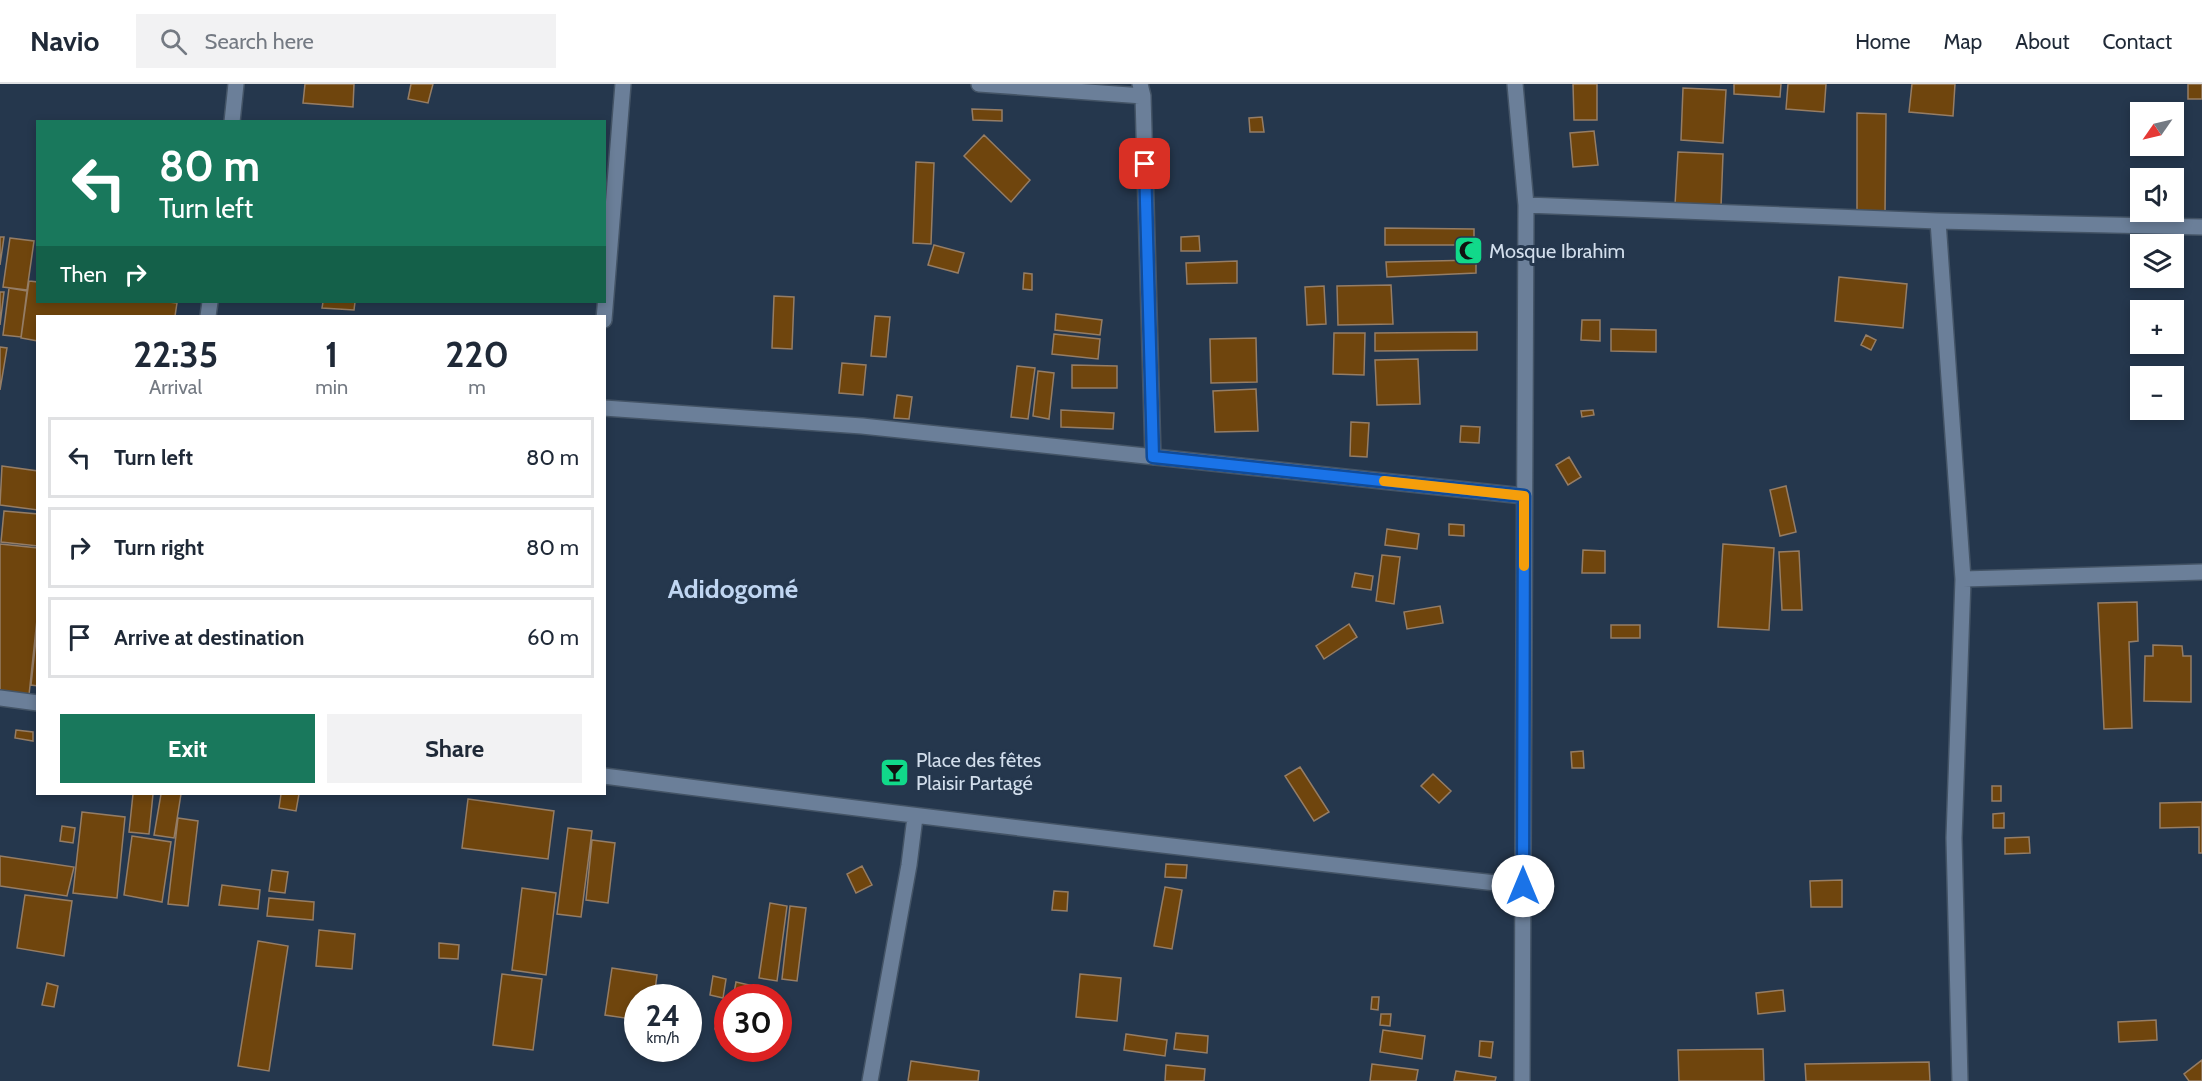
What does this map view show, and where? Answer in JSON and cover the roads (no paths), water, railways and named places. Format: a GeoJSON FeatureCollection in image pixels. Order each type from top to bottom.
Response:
{"type":"FeatureCollection","features":[{"type":"Feature","properties":{"kind":"street"},"geometry":{"type":"LineString","coordinates":[[232,120],[236,84]]}},
{"type":"Feature","properties":{"kind":"street"},"geometry":{"type":"LineString","coordinates":[[606,295],[623,84]]}},
{"type":"Feature","properties":{"kind":"street"},"geometry":{"type":"LineString","coordinates":[[979,84],[1141,90],[1153,457]]}},
{"type":"Feature","properties":{"kind":"street"},"geometry":{"type":"LineString","coordinates":[[1515,84],[1526,205],[1522,1081]]}},
{"type":"Feature","properties":{"kind":"street"},"geometry":{"type":"LineString","coordinates":[[1526,205],[1938,222],[2202,227]]}},
{"type":"Feature","properties":{"kind":"street"},"geometry":{"type":"LineString","coordinates":[[1938,222],[1963,579],[1954,838],[1960,1081]]}},
{"type":"Feature","properties":{"kind":"street"},"geometry":{"type":"LineString","coordinates":[[606,408],[862,426],[1524,496]]}},
{"type":"Feature","properties":{"kind":"street"},"geometry":{"type":"LineString","coordinates":[[1963,579],[2202,572]]}},
{"type":"Feature","properties":{"kind":"street"},"geometry":{"type":"LineString","coordinates":[[0,698],[36,703]]}},
{"type":"Feature","properties":{"kind":"street"},"geometry":{"type":"LineString","coordinates":[[606,776],[915,817],[1523,886]]}},
{"type":"Feature","properties":{"kind":"street"},"geometry":{"type":"LineString","coordinates":[[870,1081],[909,865],[915,817]]}},
{"type":"Feature","properties":{"kind":"place","name":"Mosque Ibrahim"},"geometry":{"type":"Point","coordinates":[1468,251]}},
{"type":"Feature","properties":{"kind":"place","name":"Place des fêtes Plaisir Partagé"},"geometry":{"type":"Point","coordinates":[895,772]}},
{"type":"Feature","properties":{"kind":"district","name":"Adidogomé"},"geometry":{"type":"Point","coordinates":[733,589]}}]}
